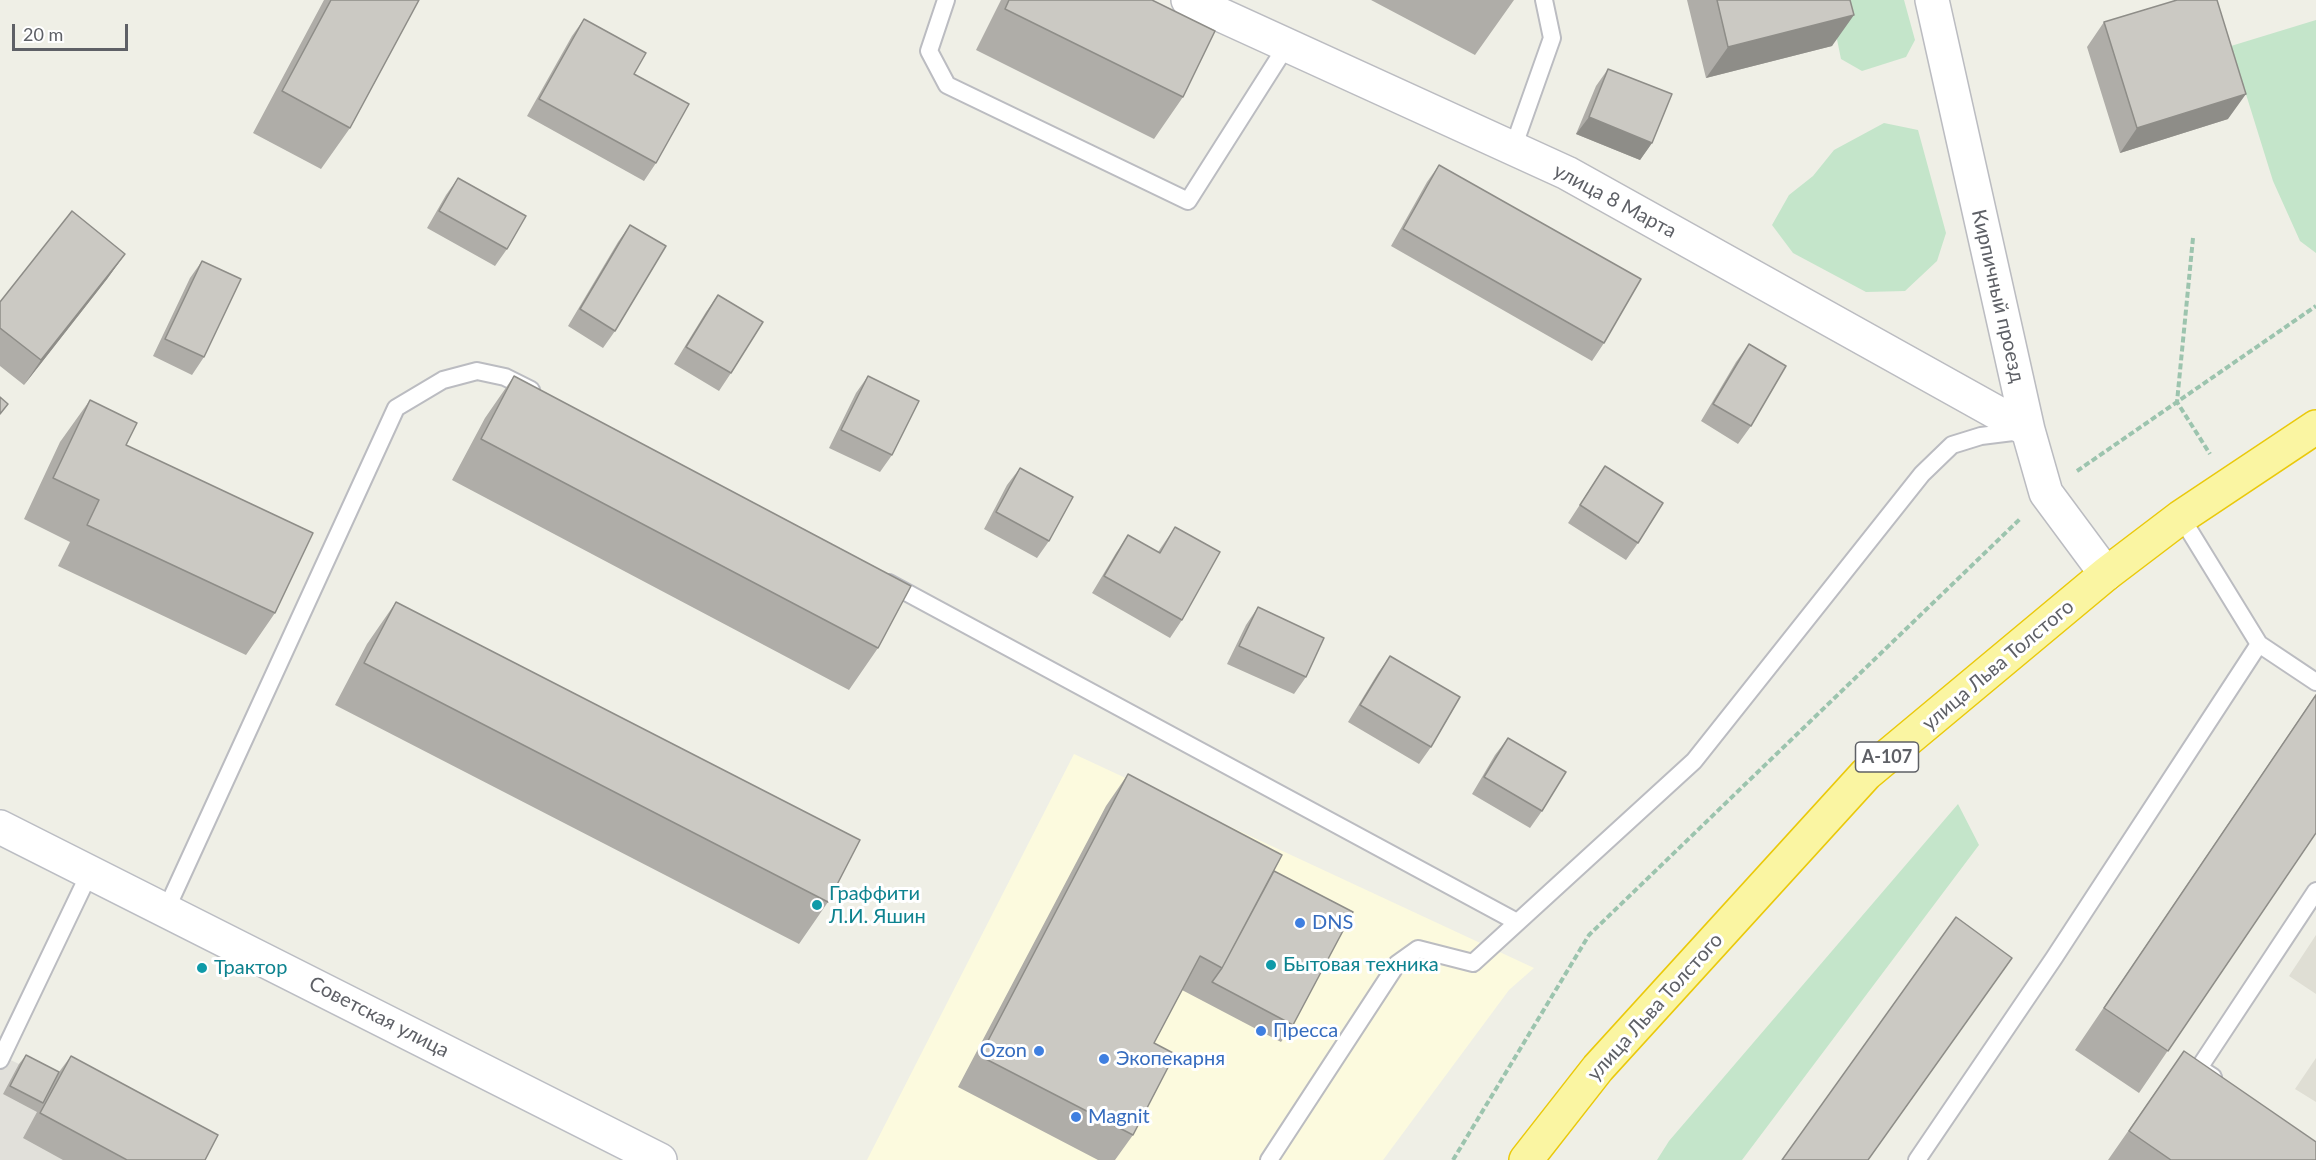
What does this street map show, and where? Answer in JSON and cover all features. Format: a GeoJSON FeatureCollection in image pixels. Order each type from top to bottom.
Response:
{"type":"FeatureCollection","features":[{"type":"Feature","properties":{"kind":"highway","name":"улица Льва Толстого"},"geometry":{"type":"LineString","coordinates":[[1526,1160],[1598,1068],[1866,774],[2106,574],[2181,517],[2316,427]]}},
{"type":"Feature","properties":{"kind":"street","name":"улица 8 Марта"},"geometry":{"type":"LineString","coordinates":[[1188,0],[1567,173],[2028,430]]}},
{"type":"Feature","properties":{"kind":"street","name":"Кирпичный проезд"},"geometry":{"type":"LineString","coordinates":[[1932,0],[2028,430],[2046,493],[2106,574]]}},
{"type":"Feature","properties":{"kind":"street","name":"Советская улица"},"geometry":{"type":"LineString","coordinates":[[0,827],[660,1160]]}},
{"type":"Feature","properties":{"kind":"lane"},"geometry":{"type":"LineString","coordinates":[[946,0],[929,51],[947,85],[1188,201],[1287,45]]}},
{"type":"Feature","properties":{"kind":"lane"},"geometry":{"type":"LineString","coordinates":[[1513,148],[1552,38],[1544,0]]}},
{"type":"Feature","properties":{"kind":"lane"},"geometry":{"type":"LineString","coordinates":[[166,910],[396,408],[443,380],[477,371],[505,376],[547,399]]}},
{"type":"Feature","properties":{"kind":"lane"},"geometry":{"type":"LineString","coordinates":[[1269,1160],[1396,964],[1418,949],[1473,963],[1694,761],[1922,474],[1952,445],[1980,436],[2028,430]]}},
{"type":"Feature","properties":{"kind":"lane"},"geometry":{"type":"LineString","coordinates":[[2181,517],[2259,644],[2316,682]]}},
{"type":"Feature","properties":{"kind":"lane"},"geometry":{"type":"LineString","coordinates":[[874,575],[1517,922]]}},
{"type":"Feature","properties":{"kind":"lane"},"geometry":{"type":"LineString","coordinates":[[1917,1160],[2054,958],[2259,644]]}},
{"type":"Feature","properties":{"kind":"lane"},"geometry":{"type":"LineString","coordinates":[[0,1060],[90,872]]}},
{"type":"Feature","properties":{"kind":"lane"},"geometry":{"type":"LineString","coordinates":[[2228,1088],[2199,1068],[2316,891]]}},
{"type":"Feature","properties":{"kind":"path"},"geometry":{"type":"LineString","coordinates":[[2193,238],[2177,402],[2230,485]]}},
{"type":"Feature","properties":{"kind":"path"},"geometry":{"type":"LineString","coordinates":[[1453,1160],[1589,935],[2046,493],[2316,306]]}},
{"type":"Feature","properties":{"kind":"shaded area"},"geometry":{"type":"Polygon","coordinates":[[[1074,754],[1534,968],[1509,990],[1383,1160],[867,1160],[1074,754]]]}},
{"type":"Feature","properties":{"kind":"shaded area"},"geometry":{"type":"Polygon","coordinates":[[[2316,935],[2316,994],[2289,976],[2316,935]]]}},
{"type":"Feature","properties":{"kind":"shaded area"},"geometry":{"type":"Polygon","coordinates":[[[0,1055],[19,1064],[201,1160],[0,1160],[0,1055]]]}},
{"type":"Feature","properties":{"kind":"shaded area"},"geometry":{"type":"Polygon","coordinates":[[[2316,1058],[2316,1102],[2295,1089],[2316,1058]]]}},
{"type":"Feature","properties":{"kind":"green space"},"geometry":{"type":"Polygon","coordinates":[[[1829,0],[1904,0],[1915,40],[1906,57],[1862,71],[1841,59],[1829,0]]]}},
{"type":"Feature","properties":{"kind":"green space"},"geometry":{"type":"Polygon","coordinates":[[[2316,20],[2316,253],[2300,241],[2273,181],[2231,46],[2316,20]]]}},
{"type":"Feature","properties":{"kind":"green space"},"geometry":{"type":"Polygon","coordinates":[[[1884,123],[1918,130],[1946,233],[1937,261],[1905,291],[1866,292],[1793,253],[1772,225],[1789,195],[1813,176],[1834,150],[1884,123]]]}},
{"type":"Feature","properties":{"kind":"green space"},"geometry":{"type":"Polygon","coordinates":[[[1958,804],[1979,845],[1742,1160],[1657,1160],[1669,1141],[1958,804]]]}},
{"type":"Feature","properties":{"kind":"building"},"geometry":{"type":"Polygon","coordinates":[[[331,0],[419,0],[350,128],[282,91],[331,0]]]}},
{"type":"Feature","properties":{"kind":"building"},"geometry":{"type":"Polygon","coordinates":[[[1009,0],[1152,0],[1215,31],[1183,97],[1005,9],[1009,0]]]}},
{"type":"Feature","properties":{"kind":"building"},"geometry":{"type":"Polygon","coordinates":[[[1717,0],[1850,0],[1854,15],[1728,47],[1717,0]]]}},
{"type":"Feature","properties":{"kind":"building"},"geometry":{"type":"Polygon","coordinates":[[[2177,0],[2217,0],[2246,94],[2137,128],[2104,22],[2177,0]]]}},
{"type":"Feature","properties":{"kind":"building"},"geometry":{"type":"Polygon","coordinates":[[[584,19],[646,53],[634,74],[689,104],[656,163],[539,99],[584,19]]]}},
{"type":"Feature","properties":{"kind":"building"},"geometry":{"type":"Polygon","coordinates":[[[1608,69],[1672,94],[1652,143],[1589,117],[1608,69]]]}},
{"type":"Feature","properties":{"kind":"building"},"geometry":{"type":"Polygon","coordinates":[[[1439,165],[1641,279],[1604,343],[1403,229],[1439,165]]]}},
{"type":"Feature","properties":{"kind":"building"},"geometry":{"type":"Polygon","coordinates":[[[458,178],[526,216],[507,249],[439,211],[458,178]]]}},
{"type":"Feature","properties":{"kind":"building"},"geometry":{"type":"Polygon","coordinates":[[[72,211],[125,254],[41,360],[0,328],[0,302],[72,211]]]}},
{"type":"Feature","properties":{"kind":"building"},"geometry":{"type":"Polygon","coordinates":[[[630,225],[666,246],[615,331],[580,309],[630,225]]]}},
{"type":"Feature","properties":{"kind":"building"},"geometry":{"type":"Polygon","coordinates":[[[202,261],[241,279],[204,357],[165,339],[202,261]]]}},
{"type":"Feature","properties":{"kind":"building"},"geometry":{"type":"Polygon","coordinates":[[[718,295],[763,322],[731,373],[686,347],[718,295]]]}},
{"type":"Feature","properties":{"kind":"building"},"geometry":{"type":"Polygon","coordinates":[[[1749,344],[1786,366],[1751,426],[1713,404],[1749,344]]]}},
{"type":"Feature","properties":{"kind":"building"},"geometry":{"type":"Polygon","coordinates":[[[514,376],[911,586],[878,648],[481,439],[514,376]]]}},
{"type":"Feature","properties":{"kind":"building"},"geometry":{"type":"Polygon","coordinates":[[[868,376],[919,401],[892,455],[841,430],[868,376]]]}},
{"type":"Feature","properties":{"kind":"building"},"geometry":{"type":"Polygon","coordinates":[[[0,397],[8,404],[0,414],[0,397]]]}},
{"type":"Feature","properties":{"kind":"building"},"geometry":{"type":"Polygon","coordinates":[[[90,400],[137,423],[126,445],[313,533],[275,613],[87,525],[99,500],[53,478],[90,400]]]}},
{"type":"Feature","properties":{"kind":"building"},"geometry":{"type":"Polygon","coordinates":[[[1605,466],[1663,503],[1638,543],[1580,505],[1605,466]]]}},
{"type":"Feature","properties":{"kind":"building"},"geometry":{"type":"Polygon","coordinates":[[[1020,468],[1073,497],[1049,541],[996,512],[1020,468]]]}},
{"type":"Feature","properties":{"kind":"building"},"geometry":{"type":"Polygon","coordinates":[[[1175,527],[1220,552],[1182,620],[1104,576],[1128,535],[1160,553],[1175,527]]]}},
{"type":"Feature","properties":{"kind":"building"},"geometry":{"type":"Polygon","coordinates":[[[396,602],[860,840],[828,902],[364,663],[396,602]]]}},
{"type":"Feature","properties":{"kind":"building"},"geometry":{"type":"Polygon","coordinates":[[[1258,607],[1324,638],[1306,677],[1239,646],[1258,607]]]}},
{"type":"Feature","properties":{"kind":"building"},"geometry":{"type":"Polygon","coordinates":[[[1390,656],[1460,697],[1431,747],[1360,705],[1390,656]]]}},
{"type":"Feature","properties":{"kind":"building"},"geometry":{"type":"Polygon","coordinates":[[[2316,695],[2316,833],[2168,1051],[2104,1008],[2316,695]]]}},
{"type":"Feature","properties":{"kind":"building"},"geometry":{"type":"Polygon","coordinates":[[[1508,738],[1566,772],[1542,811],[1484,777],[1508,738]]]}},
{"type":"Feature","properties":{"kind":"building"},"geometry":{"type":"Polygon","coordinates":[[[1128,774],[1282,855],[1222,968],[1200,956],[1154,1043],[1175,1054],[1133,1135],[980,1056],[1128,774]]]}},
{"type":"Feature","properties":{"kind":"building","name":"Бытовая техника"},"geometry":{"type":"Polygon","coordinates":[[[1274,871],[1353,912],[1293,1025],[1212,982],[1222,968],[1274,871]]]}},
{"type":"Feature","properties":{"kind":"building"},"geometry":{"type":"Polygon","coordinates":[[[1956,917],[2012,958],[1868,1160],[1782,1160],[1956,917]]]}},
{"type":"Feature","properties":{"kind":"building"},"geometry":{"type":"Polygon","coordinates":[[[2184,1051],[2316,1142],[2316,1160],[2171,1160],[2129,1131],[2184,1051]]]}},
{"type":"Feature","properties":{"kind":"building"},"geometry":{"type":"Polygon","coordinates":[[[26,1055],[59,1072],[43,1103],[10,1086],[26,1055]]]}},
{"type":"Feature","properties":{"kind":"building"},"geometry":{"type":"Polygon","coordinates":[[[71,1056],[218,1135],[205,1160],[127,1160],[40,1113],[71,1056]]]}},
{"type":"Feature","properties":{"kind":"place","name":"Граффити Л.И. Яшин"},"geometry":{"type":"Point","coordinates":[817,905]}},
{"type":"Feature","properties":{"kind":"place","name":"DNS"},"geometry":{"type":"Point","coordinates":[1300,923]}},
{"type":"Feature","properties":{"kind":"place","name":"Бытовая техника"},"geometry":{"type":"Point","coordinates":[1271,965]}},
{"type":"Feature","properties":{"kind":"place","name":"Трактор"},"geometry":{"type":"Point","coordinates":[202,968]}},
{"type":"Feature","properties":{"kind":"place","name":"Пресса"},"geometry":{"type":"Point","coordinates":[1261,1031]}},
{"type":"Feature","properties":{"kind":"place","name":"Ozon"},"geometry":{"type":"Point","coordinates":[1039,1051]}},
{"type":"Feature","properties":{"kind":"place","name":"Экопекарня"},"geometry":{"type":"Point","coordinates":[1104,1059]}},
{"type":"Feature","properties":{"kind":"place","name":"Magnit"},"geometry":{"type":"Point","coordinates":[1076,1117]}}]}
